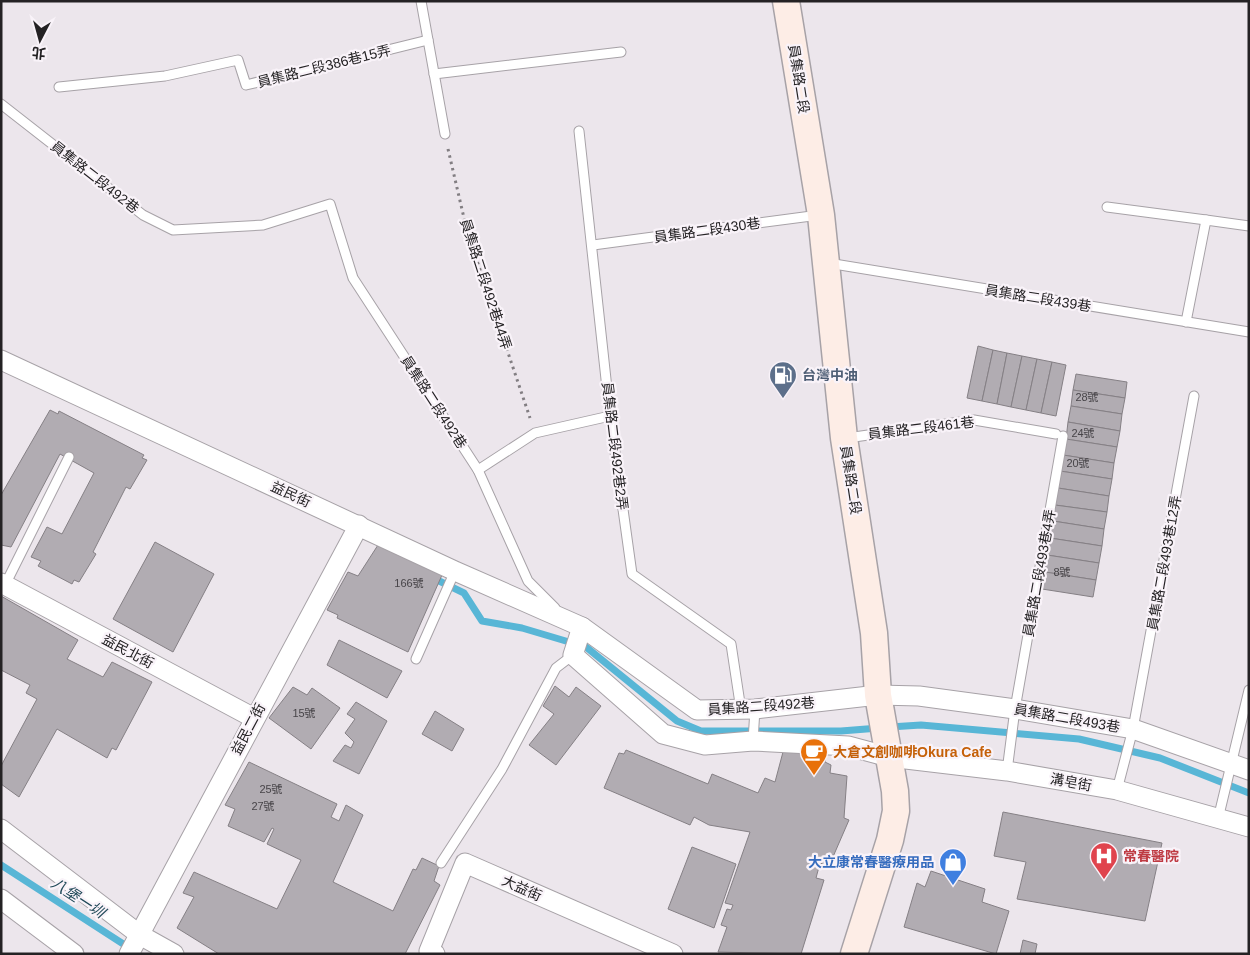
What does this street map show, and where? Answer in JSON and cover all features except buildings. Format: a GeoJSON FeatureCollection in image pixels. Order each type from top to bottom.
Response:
{"type":"FeatureCollection","features":[{"type":"Feature","properties":{"kind":"main road","name":"員集路二段"},"geometry":{"type":"LineString","coordinates":[[786,1],[828,263],[844,438],[874,633],[878,695],[890,757],[896,811],[881,868],[854,954]]}},
{"type":"Feature","properties":{"kind":"street","name":"益民街"},"geometry":{"type":"LineString","coordinates":[[1,360],[455,571],[582,627]]}},
{"type":"Feature","properties":{"kind":"street","name":"益民二街"},"geometry":{"type":"LineString","coordinates":[[129,954],[359,525]]}},
{"type":"Feature","properties":{"kind":"street","name":"益民北街"},"geometry":{"type":"LineString","coordinates":[[3,584],[254,718]]}},
{"type":"Feature","properties":{"kind":"street","name":"員集路二段492巷"},"geometry":{"type":"LineString","coordinates":[[582,627],[697,710],[748,709],[878,695]]}},
{"type":"Feature","properties":{"kind":"street"},"geometry":{"type":"LineString","coordinates":[[582,627],[573,655],[663,734],[705,745],[753,742],[848,746],[890,757]]}},
{"type":"Feature","properties":{"kind":"street","name":"員集路二段493巷"},"geometry":{"type":"LineString","coordinates":[[878,695],[919,696],[1015,709],[1133,729],[1240,767]]}},
{"type":"Feature","properties":{"kind":"street","name":"溝皂街"},"geometry":{"type":"LineString","coordinates":[[890,757],[1007,771],[1117,790],[1249,827]]}},
{"type":"Feature","properties":{"kind":"street"},"geometry":{"type":"LineString","coordinates":[[1,829],[140,935],[174,954]]}},
{"type":"Feature","properties":{"kind":"street","name":"大益街"},"geometry":{"type":"LineString","coordinates":[[435,954],[429,951],[466,862],[672,954]]}},
{"type":"Feature","properties":{"kind":"street"},"geometry":{"type":"LineString","coordinates":[[1,899],[74,954]]}},
{"type":"Feature","properties":{"kind":"lane"},"geometry":{"type":"LineString","coordinates":[[421,1],[445,134]]}},
{"type":"Feature","properties":{"kind":"lane","name":"員集路二段386巷15弄"},"geometry":{"type":"LineString","coordinates":[[59,87],[165,76],[238,60],[246,84],[428,40]]}},
{"type":"Feature","properties":{"kind":"lane"},"geometry":{"type":"LineString","coordinates":[[434,74],[621,52]]}},
{"type":"Feature","properties":{"kind":"lane","name":"員集路二段492巷"},"geometry":{"type":"LineString","coordinates":[[1,104],[143,215],[173,230],[263,225],[330,204],[353,278],[478,470],[528,581],[547,602],[582,627]]}},
{"type":"Feature","properties":{"kind":"lane","name":"員集路二段492巷2弄"},"geometry":{"type":"LineString","coordinates":[[579,131],[593,245],[610,416],[632,574],[731,644],[748,709],[753,742]]}},
{"type":"Feature","properties":{"kind":"lane"},"geometry":{"type":"LineString","coordinates":[[1107,207],[1249,226]]}},
{"type":"Feature","properties":{"kind":"lane","name":"員集路二段430巷"},"geometry":{"type":"LineString","coordinates":[[593,245],[821,215]]}},
{"type":"Feature","properties":{"kind":"lane"},"geometry":{"type":"LineString","coordinates":[[1186,322],[1206,220]]}},
{"type":"Feature","properties":{"kind":"lane","name":"員集路二段439巷"},"geometry":{"type":"LineString","coordinates":[[828,263],[1249,332]]}},
{"type":"Feature","properties":{"kind":"lane","name":"員集路二段493巷12弄"},"geometry":{"type":"LineString","coordinates":[[1117,790],[1133,729],[1194,396]]}},
{"type":"Feature","properties":{"kind":"lane"},"geometry":{"type":"LineString","coordinates":[[478,470],[535,433],[610,416]]}},
{"type":"Feature","properties":{"kind":"lane","name":"員集路二段461巷"},"geometry":{"type":"LineString","coordinates":[[844,438],[974,420],[1059,435]]}},
{"type":"Feature","properties":{"kind":"lane","name":"員集路二段493巷4弄"},"geometry":{"type":"LineString","coordinates":[[1007,771],[1015,709],[1059,435]]}},
{"type":"Feature","properties":{"kind":"lane"},"geometry":{"type":"LineString","coordinates":[[3,584],[69,457]]}},
{"type":"Feature","properties":{"kind":"lane"},"geometry":{"type":"LineString","coordinates":[[416,659],[455,571]]}},
{"type":"Feature","properties":{"kind":"lane"},"geometry":{"type":"LineString","coordinates":[[441,863],[502,770],[556,668],[573,655]]}},
{"type":"Feature","properties":{"kind":"lane"},"geometry":{"type":"LineString","coordinates":[[1218,818],[1240,767],[1249,690]]}},
{"type":"Feature","properties":{"kind":"path","name":"員集路二段492巷44弄"},"geometry":{"type":"LineString","coordinates":[[445,134],[467,231],[535,433]]}},
{"type":"Feature","properties":{"kind":"waterway"},"geometry":{"type":"LineString","coordinates":[[433,578],[464,593],[482,621],[522,628],[586,647],[677,721],[701,731],[841,731],[879,728]]}},
{"type":"Feature","properties":{"kind":"waterway"},"geometry":{"type":"LineString","coordinates":[[890,727],[921,725],[1079,739],[1160,758],[1249,793]]}},
{"type":"Feature","properties":{"kind":"waterway","name":"八堡一圳"},"geometry":{"type":"LineString","coordinates":[[1,865],[131,949]]}},
{"type":"Feature","properties":{"kind":"place","name":"台灣中油"},"geometry":{"type":"Point","coordinates":[783,399]}},
{"type":"Feature","properties":{"kind":"place","name":"大倉文創咖啡Okura Cafe"},"geometry":{"type":"Point","coordinates":[814,776]}},
{"type":"Feature","properties":{"kind":"place","name":"常春醫院"},"geometry":{"type":"Point","coordinates":[1104,880]}},
{"type":"Feature","properties":{"kind":"place","name":"大立康常春醫療用品"},"geometry":{"type":"Point","coordinates":[953,886]}}]}
